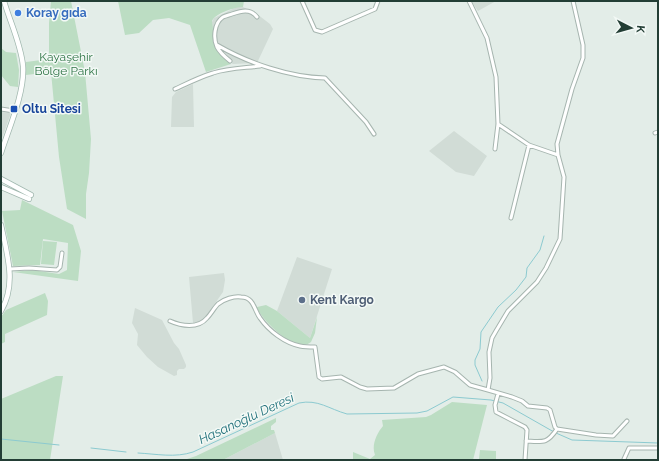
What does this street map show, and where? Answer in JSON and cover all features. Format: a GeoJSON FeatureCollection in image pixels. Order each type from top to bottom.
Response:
{"type":"FeatureCollection","features":[{"type":"Feature","properties":{"kind":"street"},"geometry":{"type":"LineString","coordinates":[[1,153],[22,84],[22,65],[19,49],[4,1]]}},
{"type":"Feature","properties":{"kind":"street"},"geometry":{"type":"LineString","coordinates":[[302,1],[315,30],[322,32],[375,9],[378,1]]}},
{"type":"Feature","properties":{"kind":"street"},"geometry":{"type":"LineString","coordinates":[[469,1],[487,38],[496,77],[498,124],[495,149]]}},
{"type":"Feature","properties":{"kind":"street"},"geometry":{"type":"LineString","coordinates":[[488,390],[490,378],[489,352],[492,338],[508,311],[537,282],[546,268],[560,239],[564,177],[558,155],[557,144],[572,89],[583,58],[583,45],[573,1]]}},
{"type":"Feature","properties":{"kind":"street"},"geometry":{"type":"LineString","coordinates":[[230,61],[221,53],[217,45],[216,30],[219,21],[223,17],[243,10],[251,12],[257,17]]}},
{"type":"Feature","properties":{"kind":"street"},"geometry":{"type":"LineString","coordinates":[[217,45],[237,57],[262,66],[307,77],[325,78],[366,122],[374,134]]}},
{"type":"Feature","properties":{"kind":"street"},"geometry":{"type":"LineString","coordinates":[[175,89],[196,79],[227,69],[262,66]]}},
{"type":"Feature","properties":{"kind":"street"},"geometry":{"type":"LineString","coordinates":[[1,110],[14,111]]}},
{"type":"Feature","properties":{"kind":"street"},"geometry":{"type":"LineString","coordinates":[[498,124],[529,145],[558,155]]}},
{"type":"Feature","properties":{"kind":"street"},"geometry":{"type":"LineString","coordinates":[[511,218],[529,145]]}},
{"type":"Feature","properties":{"kind":"street"},"geometry":{"type":"LineString","coordinates":[[1,179],[30,197],[1,186]]}},
{"type":"Feature","properties":{"kind":"street"},"geometry":{"type":"LineString","coordinates":[[1,225],[10,270],[9,291],[6,302],[1,311]]}},
{"type":"Feature","properties":{"kind":"street"},"geometry":{"type":"LineString","coordinates":[[10,270],[30,268],[57,270],[60,268],[62,253]]}},
{"type":"Feature","properties":{"kind":"street"},"geometry":{"type":"LineString","coordinates":[[170,321],[180,325],[198,324],[204,321],[219,303],[231,298],[247,298],[251,301],[260,318],[279,336],[297,345],[315,347],[319,377],[322,379],[341,377],[367,389],[394,388],[418,374],[444,367],[449,368],[456,372],[470,385],[488,390],[497,396],[512,397],[522,401],[528,406],[547,408],[550,410],[556,431]]}},
{"type":"Feature","properties":{"kind":"street"},"geometry":{"type":"LineString","coordinates":[[497,396],[495,405],[496,412],[525,427],[527,430],[525,460]]}},
{"type":"Feature","properties":{"kind":"street"},"geometry":{"type":"LineString","coordinates":[[556,431],[613,436],[627,421]]}},
{"type":"Feature","properties":{"kind":"street"},"geometry":{"type":"LineString","coordinates":[[526,441],[543,442],[550,439],[556,431]]}},
{"type":"Feature","properties":{"kind":"street"},"geometry":{"type":"LineString","coordinates":[[624,459],[629,448],[658,448]]}},
{"type":"Feature","properties":{"kind":"shaded area"},"geometry":{"type":"Polygon","coordinates":[[[471,1],[496,1],[478,11],[471,1]]]}},
{"type":"Feature","properties":{"kind":"shaded area"},"geometry":{"type":"Polygon","coordinates":[[[237,7],[243,7],[257,14],[270,24],[273,29],[257,63],[233,64],[223,58],[213,44],[212,22],[214,18],[237,7]]]}},
{"type":"Feature","properties":{"kind":"shaded area"},"geometry":{"type":"Polygon","coordinates":[[[193,84],[194,127],[171,127],[172,97],[176,92],[193,84]]]}},
{"type":"Feature","properties":{"kind":"shaded area"},"geometry":{"type":"Polygon","coordinates":[[[1,112],[11,113],[1,141],[1,112]]]}},
{"type":"Feature","properties":{"kind":"shaded area"},"geometry":{"type":"Polygon","coordinates":[[[454,131],[487,156],[474,176],[456,172],[429,151],[454,131]]]}},
{"type":"Feature","properties":{"kind":"shaded area"},"geometry":{"type":"Polygon","coordinates":[[[297,257],[332,269],[310,338],[277,311],[297,257]]]}},
{"type":"Feature","properties":{"kind":"shaded area"},"geometry":{"type":"Polygon","coordinates":[[[224,273],[225,280],[223,292],[204,319],[193,323],[189,277],[224,273]]]}},
{"type":"Feature","properties":{"kind":"shaded area"},"geometry":{"type":"Polygon","coordinates":[[[135,308],[162,320],[174,343],[179,349],[186,365],[184,369],[179,369],[177,371],[177,375],[174,376],[158,367],[137,345],[138,334],[132,323],[135,308]]]}},
{"type":"Feature","properties":{"kind":"shaded area"},"geometry":{"type":"Polygon","coordinates":[[[275,433],[283,460],[223,460],[275,433]]]}},
{"type":"Feature","properties":{"kind":"green space","name":"Kayaşehir Bölge Parkı"},"geometry":{"type":"Polygon","coordinates":[[[51,1],[71,1],[85,72],[91,139],[86,194],[86,219],[67,209],[59,157],[51,72],[26,75],[26,62],[49,59],[49,23],[51,1]]]}},
{"type":"Feature","properties":{"kind":"green space"},"geometry":{"type":"Polygon","coordinates":[[[118,1],[244,1],[243,7],[231,9],[221,13],[212,21],[215,46],[222,57],[231,64],[206,72],[190,25],[169,18],[153,20],[139,33],[125,35],[118,1]]]}},
{"type":"Feature","properties":{"kind":"green space"},"geometry":{"type":"Polygon","coordinates":[[[1,48],[6,52],[16,53],[19,70],[18,87],[10,86],[1,75],[1,48]]]}},
{"type":"Feature","properties":{"kind":"green space"},"geometry":{"type":"Polygon","coordinates":[[[22,200],[73,225],[81,251],[78,281],[13,272],[32,270],[59,274],[67,270],[68,243],[43,239],[40,265],[13,266],[2,211],[20,210],[22,200]]]}},
{"type":"Feature","properties":{"kind":"green space"},"geometry":{"type":"Polygon","coordinates":[[[43,241],[57,242],[54,265],[41,264],[43,241]]]}},
{"type":"Feature","properties":{"kind":"green space"},"geometry":{"type":"Polygon","coordinates":[[[45,293],[48,301],[47,315],[5,334],[5,342],[1,344],[1,317],[6,310],[45,293]]]}},
{"type":"Feature","properties":{"kind":"green space"},"geometry":{"type":"Polygon","coordinates":[[[266,305],[277,311],[310,338],[317,317],[315,333],[311,342],[305,345],[297,344],[281,335],[266,321],[257,308],[266,305]]]}},
{"type":"Feature","properties":{"kind":"green space"},"geometry":{"type":"Polygon","coordinates":[[[56,376],[63,376],[50,460],[1,460],[1,399],[56,376]]]}},
{"type":"Feature","properties":{"kind":"green space"},"geometry":{"type":"Polygon","coordinates":[[[452,402],[487,405],[473,460],[353,460],[353,452],[370,459],[375,455],[374,443],[383,426],[382,420],[426,417],[452,402]]]}},
{"type":"Feature","properties":{"kind":"green space"},"geometry":{"type":"Polygon","coordinates":[[[276,418],[276,422],[271,426],[271,430],[274,430],[275,433],[223,460],[184,460],[196,456],[276,418]]]}},
{"type":"Feature","properties":{"kind":"green space"},"geometry":{"type":"Polygon","coordinates":[[[480,450],[496,451],[496,460],[479,459],[480,450]]]}},
{"type":"Feature","properties":{"kind":"waterway"},"geometry":{"type":"LineString","coordinates":[[482,381],[475,365],[475,360],[480,349],[481,332],[498,307],[516,290],[526,277],[527,268],[540,250],[544,236]]}},
{"type":"Feature","properties":{"kind":"waterway","name":"Hasanoğlu Deresi"},"geometry":{"type":"LineString","coordinates":[[138,453],[179,455],[193,452],[299,403],[306,402],[318,403],[347,414],[417,413],[427,411],[453,397],[491,400],[503,403],[554,432]]}},
{"type":"Feature","properties":{"kind":"waterway","name":"Hasanoğlu Deresi"},"geometry":{"type":"LineString","coordinates":[[556,433],[572,440],[658,443]]}},
{"type":"Feature","properties":{"kind":"waterway","name":"Hasanoğlu Deresi"},"geometry":{"type":"LineString","coordinates":[[1,439],[59,445]]}},
{"type":"Feature","properties":{"kind":"waterway","name":"Hasanoğlu Deresi"},"geometry":{"type":"LineString","coordinates":[[91,448],[126,452]]}},
{"type":"Feature","properties":{"kind":"place","name":"Koray gıda"},"geometry":{"type":"Point","coordinates":[18,13]}},
{"type":"Feature","properties":{"kind":"place","name":"Oltu Sitesi"},"geometry":{"type":"Point","coordinates":[14,109]}},
{"type":"Feature","properties":{"kind":"place","name":"Kent Kargo"},"geometry":{"type":"Point","coordinates":[302,300]}}]}
